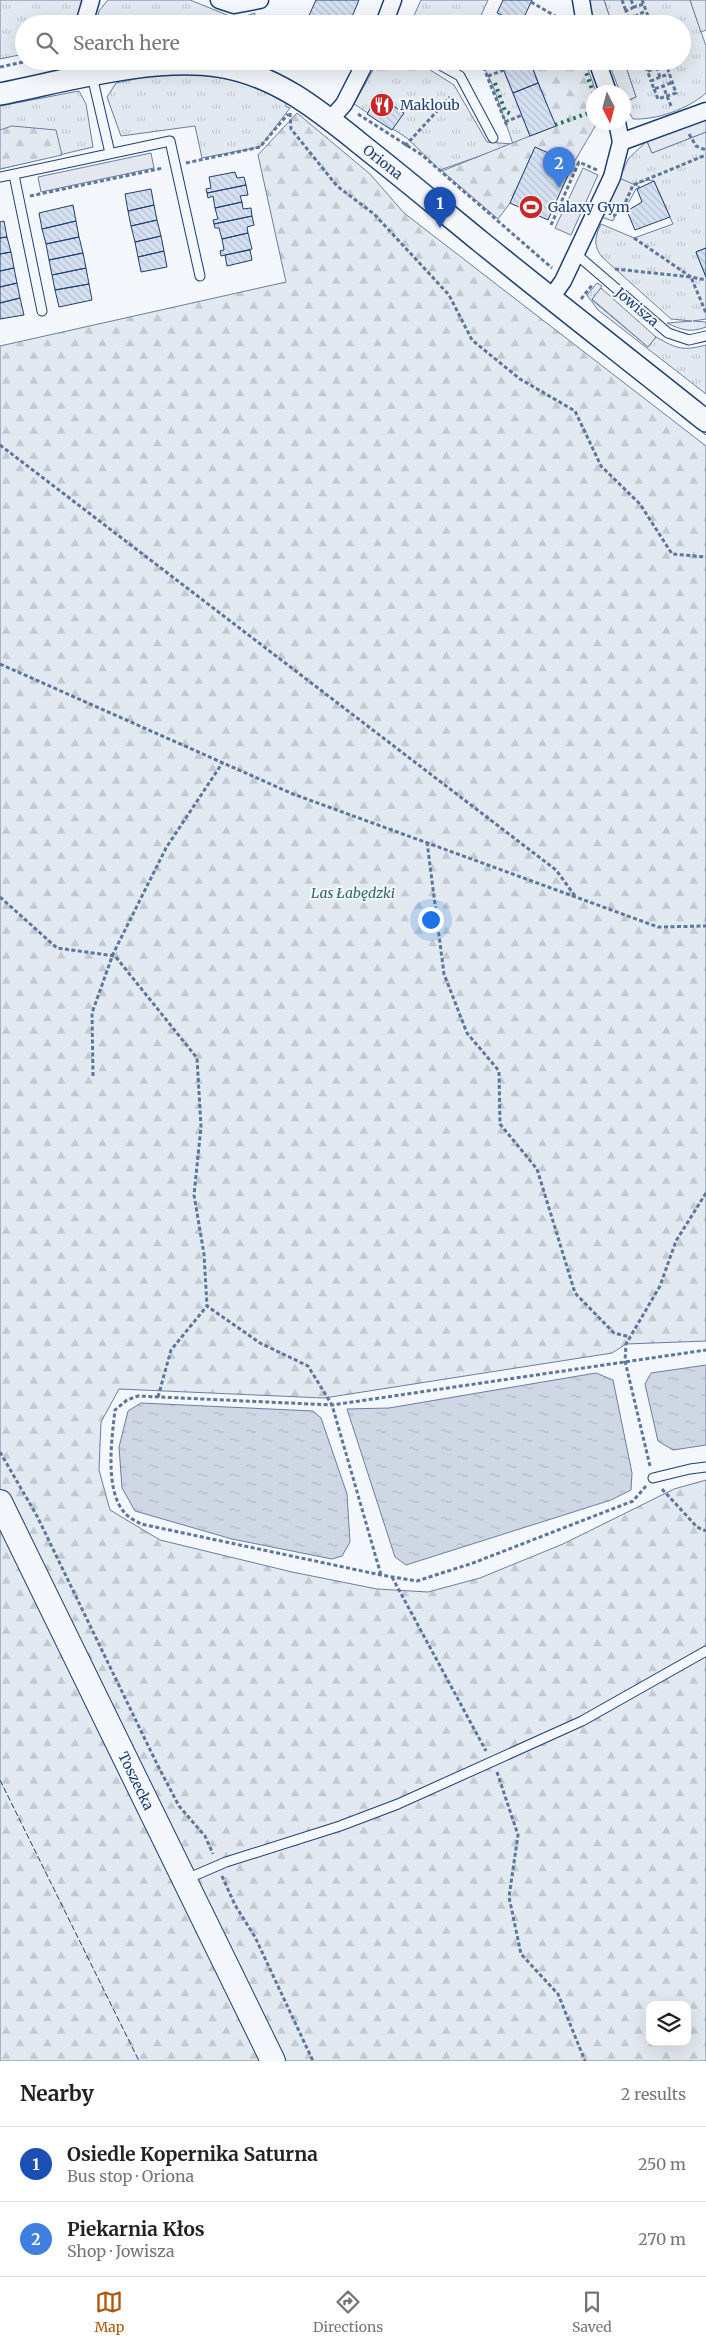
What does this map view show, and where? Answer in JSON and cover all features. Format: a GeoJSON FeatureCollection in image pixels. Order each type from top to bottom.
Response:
{"type":"FeatureCollection","features":[{"type":"Feature","properties":{"kind":"main road","name":"Toszecka"},"geometry":{"type":"LineString","coordinates":[[0,1502],[273,2061]]}},
{"type":"Feature","properties":{"kind":"street"},"geometry":{"type":"LineString","coordinates":[[87,15],[91,0]]}},
{"type":"Feature","properties":{"kind":"street"},"geometry":{"type":"LineString","coordinates":[[220,0],[234,5],[260,0]]}},
{"type":"Feature","properties":{"kind":"street"},"geometry":{"type":"LineString","coordinates":[[388,15],[394,0]]}},
{"type":"Feature","properties":{"kind":"street"},"geometry":{"type":"LineString","coordinates":[[581,0],[584,15]]}},
{"type":"Feature","properties":{"kind":"street","name":"Oriona"},"geometry":{"type":"LineString","coordinates":[[0,94],[87,70]]}},
{"type":"Feature","properties":{"kind":"street","name":"Oriona"},"geometry":{"type":"LineString","coordinates":[[236,70],[247,72],[276,84],[296,105],[330,120],[706,421]]}},
{"type":"Feature","properties":{"kind":"street"},"geometry":{"type":"LineString","coordinates":[[330,120],[344,104],[361,70]]}},
{"type":"Feature","properties":{"kind":"street"},"geometry":{"type":"LineString","coordinates":[[600,70],[606,85]]}},
{"type":"Feature","properties":{"kind":"street"},"geometry":{"type":"LineString","coordinates":[[621,142],[676,115],[706,111]]}},
{"type":"Feature","properties":{"kind":"street"},"geometry":{"type":"LineString","coordinates":[[551,298],[576,254],[612,177],[621,142],[619,130]]}},
{"type":"Feature","properties":{"kind":"lane"},"geometry":{"type":"LineString","coordinates":[[91,70],[110,153]]}},
{"type":"Feature","properties":{"kind":"lane"},"geometry":{"type":"LineString","coordinates":[[449,70],[460,76],[493,138]]}},
{"type":"Feature","properties":{"kind":"lane"},"geometry":{"type":"LineString","coordinates":[[0,177],[170,141],[177,165],[200,276]]}},
{"type":"Feature","properties":{"kind":"lane"},"geometry":{"type":"LineString","coordinates":[[14,175],[42,311]]}},
{"type":"Feature","properties":{"kind":"lane","name":"Jowisza"},"geometry":{"type":"LineString","coordinates":[[576,254],[668,333],[690,340],[706,336]]}},
{"type":"Feature","properties":{"kind":"lane"},"geometry":{"type":"LineString","coordinates":[[653,1478],[706,1467]]}},
{"type":"Feature","properties":{"kind":"lane"},"geometry":{"type":"LineString","coordinates":[[184,1880],[218,1866],[390,1807],[582,1721],[706,1651]]}},
{"type":"Feature","properties":{"kind":"path"},"geometry":{"type":"LineString","coordinates":[[622,0],[627,15]]}},
{"type":"Feature","properties":{"kind":"path"},"geometry":{"type":"LineString","coordinates":[[631,0],[634,7]]}},
{"type":"Feature","properties":{"kind":"path"},"geometry":{"type":"LineString","coordinates":[[531,2],[554,15]]}},
{"type":"Feature","properties":{"kind":"path"},"geometry":{"type":"LineString","coordinates":[[626,11],[643,2],[648,15]]}},
{"type":"Feature","properties":{"kind":"path"},"geometry":{"type":"LineString","coordinates":[[637,15],[646,11]]}},
{"type":"Feature","properties":{"kind":"path"},"geometry":{"type":"LineString","coordinates":[[0,67],[15,64]]}},
{"type":"Feature","properties":{"kind":"path"},"geometry":{"type":"LineString","coordinates":[[485,70],[507,126]]}},
{"type":"Feature","properties":{"kind":"path"},"geometry":{"type":"LineString","coordinates":[[488,76],[504,70]]}},
{"type":"Feature","properties":{"kind":"path"},"geometry":{"type":"LineString","coordinates":[[657,70],[660,77]]}},
{"type":"Feature","properties":{"kind":"path"},"geometry":{"type":"LineString","coordinates":[[648,71],[658,99],[676,93],[668,70]]}},
{"type":"Feature","properties":{"kind":"path"},"geometry":{"type":"LineString","coordinates":[[651,81],[670,74]]}},
{"type":"Feature","properties":{"kind":"path"},"geometry":{"type":"LineString","coordinates":[[654,89],[672,82]]}},
{"type":"Feature","properties":{"kind":"path"},"geometry":{"type":"LineString","coordinates":[[663,86],[676,115],[696,146],[706,150]]}},
{"type":"Feature","properties":{"kind":"path"},"geometry":{"type":"LineString","coordinates":[[405,146],[450,97]]}},
{"type":"Feature","properties":{"kind":"path"},"geometry":{"type":"LineString","coordinates":[[18,199],[260,147],[296,105]]}},
{"type":"Feature","properties":{"kind":"path"},"geometry":{"type":"LineString","coordinates":[[296,105],[292,129],[337,186],[374,214],[449,295],[472,340],[520,380],[575,411],[601,466],[640,504],[672,554],[706,557]]}},
{"type":"Feature","properties":{"kind":"path"},"geometry":{"type":"LineString","coordinates":[[355,112],[405,146],[422,155],[540,255],[556,272]]}},
{"type":"Feature","properties":{"kind":"path"},"geometry":{"type":"LineString","coordinates":[[505,122],[522,115]]}},
{"type":"Feature","properties":{"kind":"path"},"geometry":{"type":"LineString","coordinates":[[633,185],[706,155]]}},
{"type":"Feature","properties":{"kind":"path"},"geometry":{"type":"LineString","coordinates":[[551,225],[553,214],[579,162],[600,171]]}},
{"type":"Feature","properties":{"kind":"path"},"geometry":{"type":"LineString","coordinates":[[634,238],[691,277],[706,313]]}},
{"type":"Feature","properties":{"kind":"path"},"geometry":{"type":"LineString","coordinates":[[613,269],[706,280]]}},
{"type":"Feature","properties":{"kind":"path"},"geometry":{"type":"LineString","coordinates":[[583,297],[597,280]]}},
{"type":"Feature","properties":{"kind":"path"},"geometry":{"type":"LineString","coordinates":[[0,445],[556,870],[575,896]]}},
{"type":"Feature","properties":{"kind":"path"},"geometry":{"type":"LineString","coordinates":[[0,664],[293,794],[658,927],[706,926]]}},
{"type":"Feature","properties":{"kind":"path"},"geometry":{"type":"LineString","coordinates":[[93,1076],[92,1013],[113,954],[166,848],[223,762]]}},
{"type":"Feature","properties":{"kind":"path"},"geometry":{"type":"LineString","coordinates":[[426,842],[444,974],[467,1033],[499,1072],[500,1124],[537,1168],[575,1292],[614,1333],[630,1337]]}},
{"type":"Feature","properties":{"kind":"path"},"geometry":{"type":"LineString","coordinates":[[0,897],[57,948],[113,954],[197,1058],[201,1127],[194,1195],[204,1254],[207,1306],[171,1350],[158,1397]]}},
{"type":"Feature","properties":{"kind":"path"},"geometry":{"type":"LineString","coordinates":[[706,1193],[676,1241],[660,1286],[626,1344],[625,1361],[653,1478],[697,1527],[706,1531]]}},
{"type":"Feature","properties":{"kind":"path"},"geometry":{"type":"LineString","coordinates":[[207,1306],[260,1343],[308,1366],[332,1404],[381,1575]]}},
{"type":"Feature","properties":{"kind":"path"},"geometry":{"type":"LineString","coordinates":[[653,1478],[633,1502],[473,1563],[417,1581],[171,1532],[141,1524],[125,1513],[115,1496],[110,1449],[115,1410],[127,1400],[138,1396],[332,1404],[706,1350]]}},
{"type":"Feature","properties":{"kind":"path"},"geometry":{"type":"LineString","coordinates":[[0,1452],[37,1516],[156,1764],[179,1806],[205,1836],[235,1905],[256,1937],[313,2061]]}},
{"type":"Feature","properties":{"kind":"path"},"geometry":{"type":"LineString","coordinates":[[392,1577],[498,1774],[518,1835],[509,1898],[521,1954],[558,1994],[585,2061]]}},
{"type":"Feature","properties":{"kind":"green space"},"geometry":{"type":"Polygon","coordinates":[[[0,0],[82,0],[80,15],[15,15],[15,56],[0,59],[0,0]]]}},
{"type":"Feature","properties":{"kind":"green space"},"geometry":{"type":"Polygon","coordinates":[[[108,0],[190,0],[227,15],[98,15],[108,0]]]}},
{"type":"Feature","properties":{"kind":"green space"},"geometry":{"type":"Polygon","coordinates":[[[421,0],[488,0],[481,15],[414,15],[421,0]]]}},
{"type":"Feature","properties":{"kind":"green space"},"geometry":{"type":"Polygon","coordinates":[[[604,0],[690,0],[706,46],[706,93],[681,109],[652,118],[633,119],[631,115],[631,100],[636,97],[627,70],[691,70],[691,15],[609,15],[604,0]]]}},
{"type":"Feature","properties":{"kind":"green space"},"geometry":{"type":"Polygon","coordinates":[[[373,70],[430,70],[454,85],[487,142],[513,144],[493,86],[485,70],[504,70],[531,138],[440,170],[407,138],[354,104],[373,70]]]}},
{"type":"Feature","properties":{"kind":"green space"},"geometry":{"type":"Polygon","coordinates":[[[533,70],[588,70],[594,85],[586,85],[586,130],[593,130],[573,164],[535,148],[510,203],[498,219],[442,171],[555,126],[533,70]]]}},
{"type":"Feature","properties":{"kind":"green space"},"geometry":{"type":"Polygon","coordinates":[[[190,74],[216,77],[252,86],[288,102],[285,106],[290,108],[260,147],[202,158],[195,126],[121,136],[107,97],[116,83],[155,75],[190,74]]]}},
{"type":"Feature","properties":{"kind":"green space"},"geometry":{"type":"Polygon","coordinates":[[[79,91],[86,104],[93,147],[0,169],[0,106],[79,91]]]}},
{"type":"Feature","properties":{"kind":"green space","name":"Las Łabędzki"},"geometry":{"type":"Polygon","coordinates":[[[297,113],[370,174],[404,213],[706,446],[706,1341],[626,1344],[612,1353],[324,1398],[119,1389],[101,1422],[99,1470],[110,1510],[160,1540],[292,1572],[377,1589],[428,1592],[480,1578],[563,1544],[674,1489],[706,1480],[706,2061],[0,2061],[0,346],[286,282],[258,155],[297,113]]]}},
{"type":"Feature","properties":{"kind":"green space"},"geometry":{"type":"Polygon","coordinates":[[[12,126],[56,130],[62,155],[0,169],[0,130],[12,126]]]}},
{"type":"Feature","properties":{"kind":"green space"},"geometry":{"type":"Polygon","coordinates":[[[706,132],[706,248],[696,252],[706,277],[706,319],[693,321],[706,322],[706,327],[686,330],[667,323],[692,321],[671,319],[602,257],[597,249],[596,241],[601,224],[634,238],[673,224],[654,181],[648,180],[633,185],[619,178],[629,158],[647,141],[652,153],[706,132]]]}},
{"type":"Feature","properties":{"kind":"green space"},"geometry":{"type":"Polygon","coordinates":[[[597,283],[602,286],[592,300],[648,347],[656,337],[680,348],[706,345],[706,394],[598,310],[587,295],[597,283]]]}},
{"type":"Feature","properties":{"kind":"shaded area"},"geometry":{"type":"Polygon","coordinates":[[[588,0],[604,0],[609,15],[592,15],[588,0]]]}},
{"type":"Feature","properties":{"kind":"shaded area"},"geometry":{"type":"Polygon","coordinates":[[[690,0],[706,0],[706,30],[701,32],[690,0]]]}},
{"type":"Feature","properties":{"kind":"shaded area"},"geometry":{"type":"Polygon","coordinates":[[[611,70],[627,70],[636,97],[631,99],[631,85],[617,85],[611,70]]]}},
{"type":"Feature","properties":{"kind":"shaded area"},"geometry":{"type":"Polygon","coordinates":[[[706,118],[706,132],[652,153],[647,141],[706,118]]]}},
{"type":"Feature","properties":{"kind":"shaded area"},"geometry":{"type":"Polygon","coordinates":[[[151,153],[154,168],[41,192],[38,177],[151,153]]]}},
{"type":"Feature","properties":{"kind":"shaded area"},"geometry":{"type":"Polygon","coordinates":[[[583,168],[598,175],[571,235],[555,228],[583,168]]]}},
{"type":"Feature","properties":{"kind":"shaded area"},"geometry":{"type":"Polygon","coordinates":[[[619,178],[640,187],[636,189],[624,211],[616,214],[613,221],[601,217],[619,178]]]}},
{"type":"Feature","properties":{"kind":"shaded area"},"geometry":{"type":"Polygon","coordinates":[[[601,288],[656,337],[648,347],[592,299],[601,288]]]}},
{"type":"Feature","properties":{"kind":"water"},"geometry":{"type":"Polygon","coordinates":[[[706,1365],[706,1445],[673,1450],[658,1441],[645,1384],[651,1373],[706,1365]]]}},
{"type":"Feature","properties":{"kind":"water"},"geometry":{"type":"Polygon","coordinates":[[[596,1373],[613,1380],[632,1473],[631,1490],[611,1500],[406,1565],[395,1557],[347,1409],[389,1408],[596,1373]]]}},
{"type":"Feature","properties":{"kind":"water"},"geometry":{"type":"Polygon","coordinates":[[[141,1403],[313,1411],[321,1418],[347,1494],[350,1542],[342,1556],[332,1559],[232,1539],[135,1511],[122,1488],[119,1447],[128,1411],[141,1403]]]}},
{"type":"Feature","properties":{"kind":"building"},"geometry":{"type":"Polygon","coordinates":[[[316,0],[359,0],[353,15],[309,15],[316,0]]]}},
{"type":"Feature","properties":{"kind":"building"},"geometry":{"type":"Polygon","coordinates":[[[503,0],[532,0],[525,15],[501,15],[497,13],[503,0]]]}},
{"type":"Feature","properties":{"kind":"building"},"geometry":{"type":"Polygon","coordinates":[[[504,70],[533,70],[538,83],[513,93],[504,70]]]}},
{"type":"Feature","properties":{"kind":"building"},"geometry":{"type":"Polygon","coordinates":[[[538,83],[556,126],[530,136],[513,93],[538,83]]]}},
{"type":"Feature","properties":{"kind":"building","name":"Makloub"},"geometry":{"type":"Polygon","coordinates":[[[378,96],[404,113],[392,130],[367,114],[378,96]]]}},
{"type":"Feature","properties":{"kind":"building"},"geometry":{"type":"Polygon","coordinates":[[[535,147],[573,164],[548,220],[510,203],[535,147]]]}},
{"type":"Feature","properties":{"kind":"building"},"geometry":{"type":"Polygon","coordinates":[[[235,172],[237,178],[244,177],[246,185],[207,193],[206,189],[211,188],[209,177],[235,172]]]}},
{"type":"Feature","properties":{"kind":"building"},"geometry":{"type":"Polygon","coordinates":[[[654,181],[670,217],[635,230],[627,211],[642,202],[637,189],[654,181]]]}},
{"type":"Feature","properties":{"kind":"building"},"geometry":{"type":"Polygon","coordinates":[[[246,185],[248,195],[240,196],[242,202],[215,208],[213,196],[208,198],[207,193],[246,185]]]}},
{"type":"Feature","properties":{"kind":"building"},"geometry":{"type":"Polygon","coordinates":[[[151,189],[154,205],[128,211],[125,194],[151,189]]]}},
{"type":"Feature","properties":{"kind":"building"},"geometry":{"type":"Polygon","coordinates":[[[242,202],[243,209],[251,208],[252,216],[214,224],[213,220],[218,219],[215,208],[242,202]]]}},
{"type":"Feature","properties":{"kind":"building"},"geometry":{"type":"Polygon","coordinates":[[[73,205],[76,221],[42,229],[39,213],[73,205]]]}},
{"type":"Feature","properties":{"kind":"building"},"geometry":{"type":"Polygon","coordinates":[[[154,205],[157,220],[131,226],[128,211],[154,205]]]}},
{"type":"Feature","properties":{"kind":"building"},"geometry":{"type":"Polygon","coordinates":[[[252,216],[254,225],[247,227],[248,233],[222,239],[219,228],[215,228],[214,224],[252,216]]]}},
{"type":"Feature","properties":{"kind":"building"},"geometry":{"type":"Polygon","coordinates":[[[157,220],[161,236],[135,242],[131,226],[157,220]]]}},
{"type":"Feature","properties":{"kind":"building"},"geometry":{"type":"Polygon","coordinates":[[[4,221],[7,237],[0,238],[0,222],[4,221]]]}},
{"type":"Feature","properties":{"kind":"building"},"geometry":{"type":"Polygon","coordinates":[[[76,221],[79,237],[46,244],[42,229],[76,221]]]}},
{"type":"Feature","properties":{"kind":"building"},"geometry":{"type":"Polygon","coordinates":[[[248,233],[252,249],[221,256],[220,251],[224,250],[222,239],[248,233]]]}},
{"type":"Feature","properties":{"kind":"building"},"geometry":{"type":"Polygon","coordinates":[[[161,236],[164,251],[138,257],[135,242],[161,236]]]}},
{"type":"Feature","properties":{"kind":"building"},"geometry":{"type":"Polygon","coordinates":[[[7,237],[11,252],[0,254],[0,238],[7,237]]]}},
{"type":"Feature","properties":{"kind":"building"},"geometry":{"type":"Polygon","coordinates":[[[79,237],[83,253],[49,260],[46,244],[79,237]]]}},
{"type":"Feature","properties":{"kind":"building"},"geometry":{"type":"Polygon","coordinates":[[[706,248],[706,277],[696,252],[706,248]]]}},
{"type":"Feature","properties":{"kind":"building"},"geometry":{"type":"Polygon","coordinates":[[[250,250],[252,260],[227,266],[225,255],[250,250]]]}},
{"type":"Feature","properties":{"kind":"building"},"geometry":{"type":"Polygon","coordinates":[[[164,251],[167,267],[141,272],[138,257],[164,251]]]}},
{"type":"Feature","properties":{"kind":"building"},"geometry":{"type":"Polygon","coordinates":[[[11,252],[14,268],[0,271],[0,254],[11,252]]]}},
{"type":"Feature","properties":{"kind":"building"},"geometry":{"type":"Polygon","coordinates":[[[83,253],[86,268],[52,275],[49,260],[83,253]]]}},
{"type":"Feature","properties":{"kind":"building"},"geometry":{"type":"Polygon","coordinates":[[[14,268],[17,283],[0,287],[0,271],[14,268]]]}},
{"type":"Feature","properties":{"kind":"building"},"geometry":{"type":"Polygon","coordinates":[[[86,268],[89,284],[55,290],[52,275],[86,268]]]}},
{"type":"Feature","properties":{"kind":"building"},"geometry":{"type":"Polygon","coordinates":[[[17,283],[20,298],[0,303],[0,287],[17,283]]]}},
{"type":"Feature","properties":{"kind":"building"},"geometry":{"type":"Polygon","coordinates":[[[89,284],[92,300],[59,307],[55,290],[89,284]]]}},
{"type":"Feature","properties":{"kind":"building"},"geometry":{"type":"Polygon","coordinates":[[[20,298],[24,315],[0,319],[0,303],[20,298]]]}},
{"type":"Feature","properties":{"kind":"hedge"},"geometry":{"type":"LineString","coordinates":[[585,70],[590,85]]}},
{"type":"Feature","properties":{"kind":"hedge"},"geometry":{"type":"LineString","coordinates":[[495,83],[505,111],[511,114]]}},
{"type":"Feature","properties":{"kind":"hedge"},"geometry":{"type":"LineString","coordinates":[[555,125],[586,114]]}},
{"type":"Feature","properties":{"kind":"fence"},"geometry":{"type":"LineString","coordinates":[[682,416],[706,435]]}},
{"type":"Feature","properties":{"kind":"fence"},"geometry":{"type":"LineString","coordinates":[[0,1780],[139,2061]]}},
{"type":"Feature","properties":{"kind":"place","name":"Makloub"},"geometry":{"type":"Point","coordinates":[382,105]}},
{"type":"Feature","properties":{"kind":"place","name":"Piekarnia Kłos"},"geometry":{"type":"Point","coordinates":[559,188]}},
{"type":"Feature","properties":{"kind":"place","name":"Galaxy Gym"},"geometry":{"type":"Point","coordinates":[531,207]}},
{"type":"Feature","properties":{"kind":"place","name":"Osiedle Kopernika Saturna"},"geometry":{"type":"Point","coordinates":[440,228]}}]}
